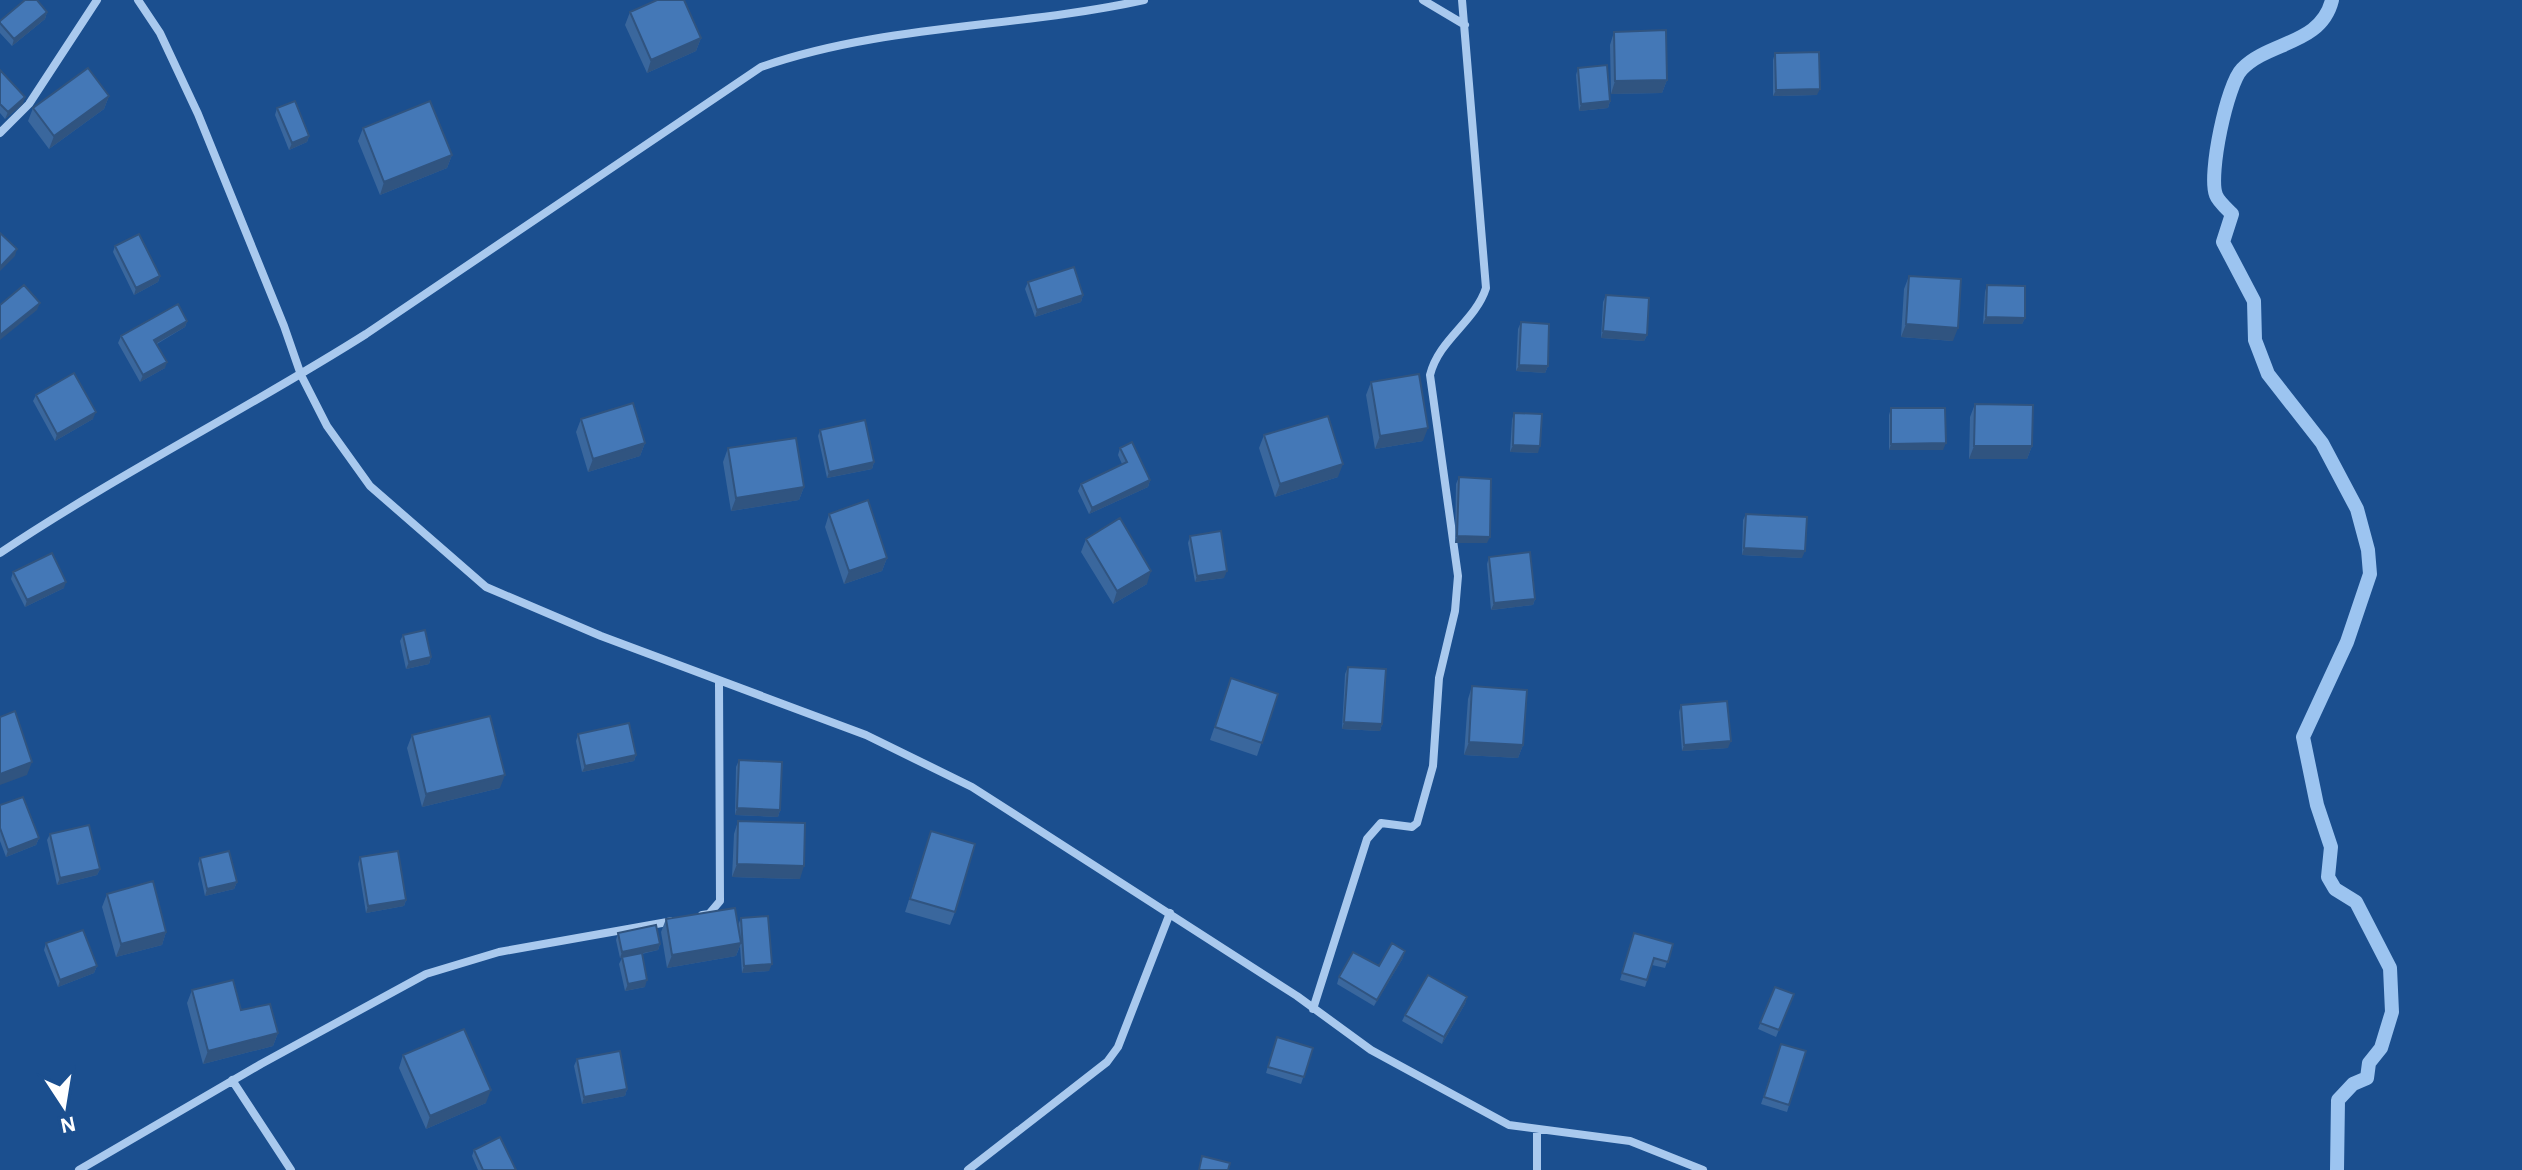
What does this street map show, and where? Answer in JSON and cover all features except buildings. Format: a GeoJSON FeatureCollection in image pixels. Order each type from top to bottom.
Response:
{"type":"FeatureCollection","features":[{"type":"Feature","properties":{"kind":"street"},"geometry":{"type":"LineString","coordinates":[[0,133],[29,104],[97,0]]}},
{"type":"Feature","properties":{"kind":"street"},"geometry":{"type":"LineString","coordinates":[[138,0],[160,33],[198,114],[301,375],[327,426],[370,486],[486,587],[719,681],[866,735],[972,787],[1170,913],[1405,1070],[1509,1125],[1630,1141],[1703,1170]]}},
{"type":"Feature","properties":{"kind":"street"},"geometry":{"type":"LineString","coordinates":[[0,553],[63,511],[301,375],[761,67],[817,47],[1094,11],[1144,0]]}},
{"type":"Feature","properties":{"kind":"street"},"geometry":{"type":"LineString","coordinates":[[1423,0],[1465,25]]}},
{"type":"Feature","properties":{"kind":"street"},"geometry":{"type":"LineString","coordinates":[[1313,1009],[1367,839],[1381,823],[1412,827],[1417,823],[1433,766],[1439,678],[1455,611],[1458,576],[1430,375],[1434,359],[1479,308],[1486,288],[1462,0]]}},
{"type":"Feature","properties":{"kind":"street"},"geometry":{"type":"LineString","coordinates":[[694,917],[709,914],[720,901],[719,681]]}},
{"type":"Feature","properties":{"kind":"street"},"geometry":{"type":"LineString","coordinates":[[968,1170],[1107,1062],[1118,1047],[1170,913]]}},
{"type":"Feature","properties":{"kind":"street"},"geometry":{"type":"LineString","coordinates":[[79,1170],[232,1080],[426,974],[499,952],[679,920]]}},
{"type":"Feature","properties":{"kind":"street"},"geometry":{"type":"LineString","coordinates":[[232,1080],[291,1170]]}},
{"type":"Feature","properties":{"kind":"street"},"geometry":{"type":"LineString","coordinates":[[1537,1130],[1537,1170]]}},
{"type":"Feature","properties":{"kind":"waterway"},"geometry":{"type":"LineString","coordinates":[[2332,0],[2317,26],[2253,60],[2236,78],[2220,130],[2214,184],[2217,197],[2232,214],[2223,242],[2254,301],[2255,340],[2268,374],[2322,443],[2357,509],[2368,550],[2370,574],[2347,642],[2303,737],[2317,805],[2331,847],[2328,877],[2335,889],[2356,902],[2390,968],[2392,1012],[2381,1048],[2369,1063],[2367,1078],[2353,1084],[2338,1100],[2337,1170]]}}]}
